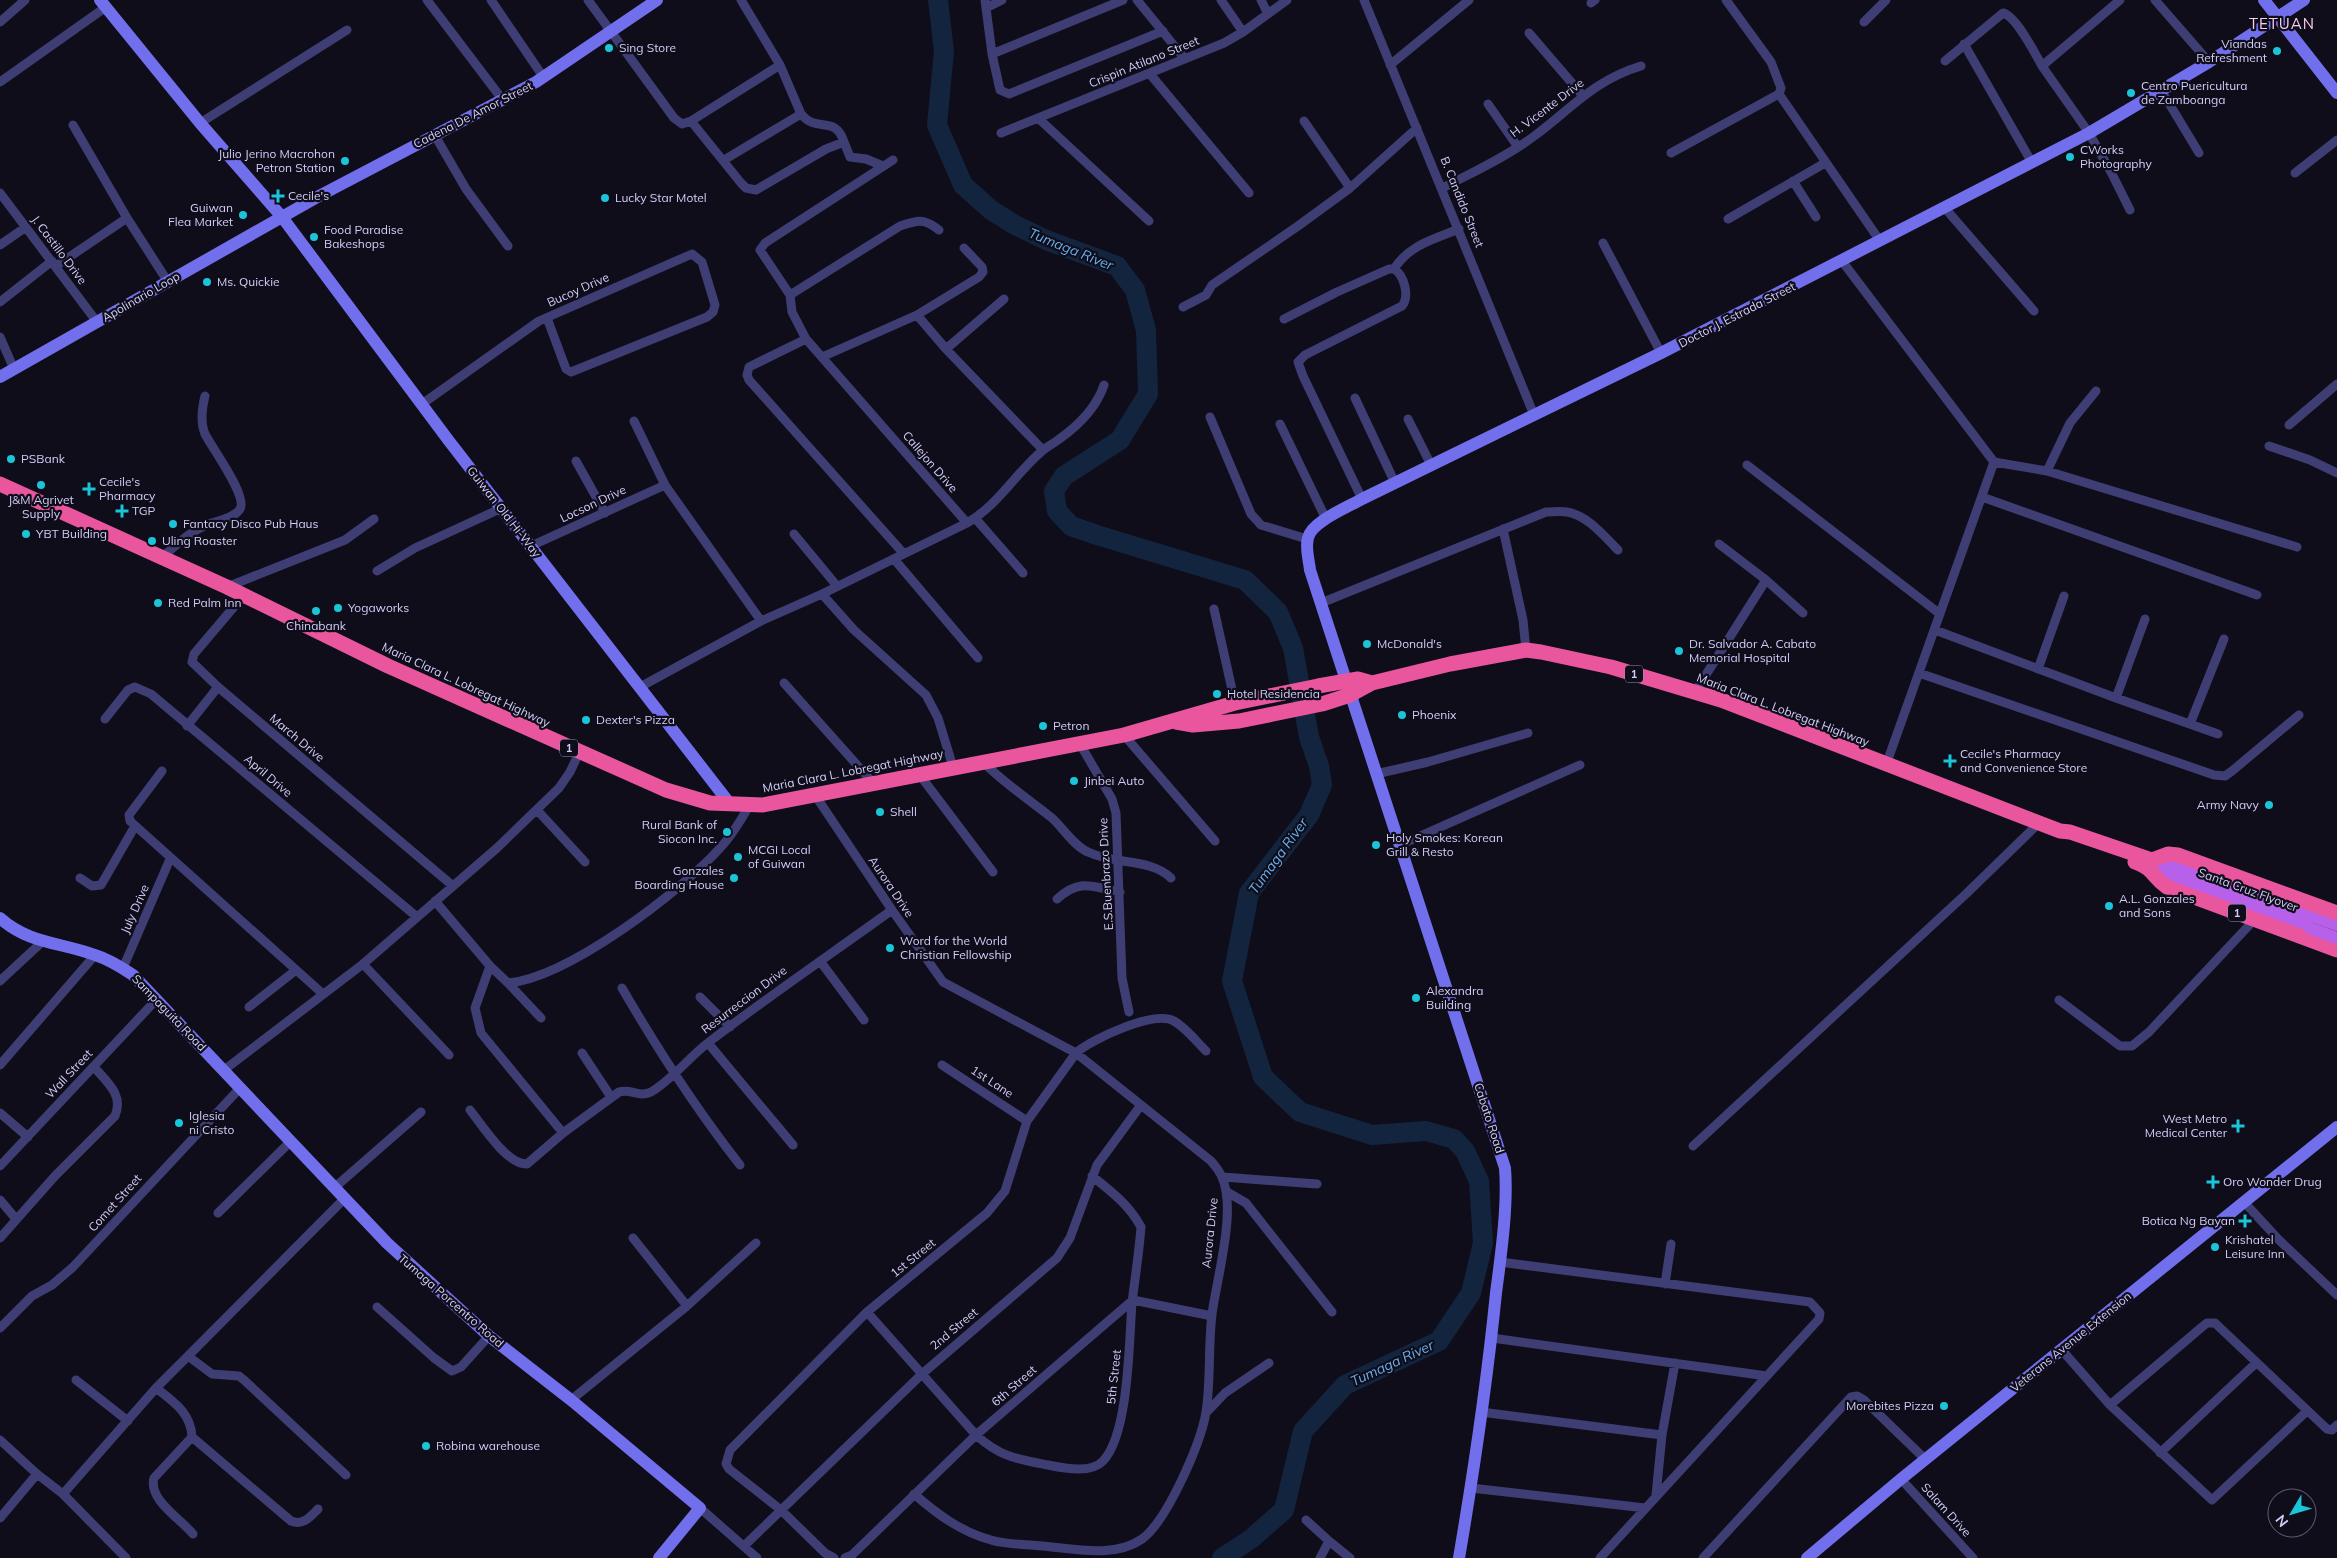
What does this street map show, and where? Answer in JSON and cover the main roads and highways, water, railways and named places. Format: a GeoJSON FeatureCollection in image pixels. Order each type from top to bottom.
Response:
{"type":"FeatureCollection","features":[{"type":"Feature","properties":{"kind":"highway","name":"Maria Clara L. Lobregat Highway"},"geometry":{"type":"LineString","coordinates":[[0,484],[227,587],[388,666],[579,753],[666,790],[710,803],[749,806],[816,795],[953,767],[1124,736],[1235,703],[1318,686],[1348,688],[1492,655],[1526,650],[1575,658],[1721,700],[1886,765],[2050,827],[2070,832],[2151,864]]}},
{"type":"Feature","properties":{"kind":"highway","name":"Maria Clara L. Lobregat Highway"},"geometry":{"type":"LineString","coordinates":[[1176,722],[1193,725],[1239,721],[1322,704],[1348,688]]}},
{"type":"Feature","properties":{"kind":"highway"},"geometry":{"type":"LineString","coordinates":[[2151,864],[2168,854],[2178,855],[2337,913]]}},
{"type":"Feature","properties":{"kind":"highway","name":"1"},"geometry":{"type":"LineString","coordinates":[[2151,864],[2158,881],[2167,887],[2255,919],[2336,943]]}},
{"type":"Feature","properties":{"kind":"main road","name":"Santa Cruz Flyover"},"geometry":{"type":"LineString","coordinates":[[2151,864],[2312,922],[2337,925]]}},
{"type":"Feature","properties":{"kind":"main road","name":"Santa Cruz Flyover"},"geometry":{"type":"LineString","coordinates":[[2312,922],[2336,943]]}},
{"type":"Feature","properties":{"kind":"waterway","name":"Tumaga River"},"geometry":{"type":"LineString","coordinates":[[938,0],[944,51],[937,125],[963,185],[991,210],[1015,225],[1046,240],[1117,266],[1135,290],[1146,330],[1148,394],[1120,440],[1064,476],[1054,491],[1057,511],[1071,526],[1245,580],[1278,612],[1293,648],[1309,737],[1319,766],[1322,785],[1309,815],[1249,893],[1232,981],[1263,1077],[1300,1112],[1372,1135],[1426,1131],[1454,1139],[1465,1151],[1479,1181],[1483,1243],[1471,1293],[1439,1341],[1345,1385],[1303,1431],[1284,1510],[1251,1539],[1222,1558]]}},
{"type":"Feature","properties":{"kind":"place","name":"Sing Store"},"geometry":{"type":"Point","coordinates":[609,48]}},
{"type":"Feature","properties":{"kind":"place","name":"Viandas Refreshment"},"geometry":{"type":"Point","coordinates":[2277,51]}},
{"type":"Feature","properties":{"kind":"place","name":"Centro Puericultura de Zamboanga"},"geometry":{"type":"Point","coordinates":[2131,93]}},
{"type":"Feature","properties":{"kind":"place","name":"CWorks Photography"},"geometry":{"type":"Point","coordinates":[2070,157]}},
{"type":"Feature","properties":{"kind":"place","name":"Julio Jerino Macrohon Petron Station"},"geometry":{"type":"Point","coordinates":[345,161]}},
{"type":"Feature","properties":{"kind":"place","name":"Cecile's"},"geometry":{"type":"Point","coordinates":[278,196]}},
{"type":"Feature","properties":{"kind":"place","name":"Lucky Star Motel"},"geometry":{"type":"Point","coordinates":[605,198]}},
{"type":"Feature","properties":{"kind":"place","name":"Guiwan Flea Market"},"geometry":{"type":"Point","coordinates":[243,215]}},
{"type":"Feature","properties":{"kind":"place","name":"Food Paradise Bakeshops"},"geometry":{"type":"Point","coordinates":[314,237]}},
{"type":"Feature","properties":{"kind":"place","name":"Ms. Quickie"},"geometry":{"type":"Point","coordinates":[207,282]}},
{"type":"Feature","properties":{"kind":"place","name":"PSBank"},"geometry":{"type":"Point","coordinates":[11,459]}},
{"type":"Feature","properties":{"kind":"place","name":"J&M Agrivet Supply"},"geometry":{"type":"Point","coordinates":[41,485]}},
{"type":"Feature","properties":{"kind":"place","name":"Cecile's Pharmacy"},"geometry":{"type":"Point","coordinates":[89,489]}},
{"type":"Feature","properties":{"kind":"place","name":"TGP"},"geometry":{"type":"Point","coordinates":[122,511]}},
{"type":"Feature","properties":{"kind":"place","name":"Fantacy Disco Pub Haus"},"geometry":{"type":"Point","coordinates":[173,524]}},
{"type":"Feature","properties":{"kind":"place","name":"YBT Building"},"geometry":{"type":"Point","coordinates":[26,534]}},
{"type":"Feature","properties":{"kind":"place","name":"Uling Roaster"},"geometry":{"type":"Point","coordinates":[152,541]}},
{"type":"Feature","properties":{"kind":"place","name":"Red Palm Inn"},"geometry":{"type":"Point","coordinates":[158,603]}},
{"type":"Feature","properties":{"kind":"place","name":"Yogaworks"},"geometry":{"type":"Point","coordinates":[338,608]}},
{"type":"Feature","properties":{"kind":"place","name":"Chinabank"},"geometry":{"type":"Point","coordinates":[316,611]}},
{"type":"Feature","properties":{"kind":"place","name":"McDonald's"},"geometry":{"type":"Point","coordinates":[1367,644]}},
{"type":"Feature","properties":{"kind":"place","name":"Dr. Salvador A. Cabato Memorial Hospital"},"geometry":{"type":"Point","coordinates":[1679,651]}},
{"type":"Feature","properties":{"kind":"place","name":"Hotel Residencia"},"geometry":{"type":"Point","coordinates":[1217,694]}},
{"type":"Feature","properties":{"kind":"place","name":"Phoenix"},"geometry":{"type":"Point","coordinates":[1402,715]}},
{"type":"Feature","properties":{"kind":"place","name":"Dexter's Pizza"},"geometry":{"type":"Point","coordinates":[586,720]}},
{"type":"Feature","properties":{"kind":"place","name":"Petron"},"geometry":{"type":"Point","coordinates":[1043,726]}},
{"type":"Feature","properties":{"kind":"place","name":"Cecile's Pharmacy and Convenience Store"},"geometry":{"type":"Point","coordinates":[1950,761]}},
{"type":"Feature","properties":{"kind":"place","name":"Jinbei Auto"},"geometry":{"type":"Point","coordinates":[1074,781]}},
{"type":"Feature","properties":{"kind":"place","name":"Army Navy"},"geometry":{"type":"Point","coordinates":[2269,805]}},
{"type":"Feature","properties":{"kind":"place","name":"Shell"},"geometry":{"type":"Point","coordinates":[880,812]}},
{"type":"Feature","properties":{"kind":"place","name":"Rural Bank of Siocon Inc."},"geometry":{"type":"Point","coordinates":[727,832]}},
{"type":"Feature","properties":{"kind":"place","name":"Holy Smokes: Korean Grill & Resto"},"geometry":{"type":"Point","coordinates":[1376,845]}},
{"type":"Feature","properties":{"kind":"place","name":"MCGI Local of Guiwan"},"geometry":{"type":"Point","coordinates":[738,857]}},
{"type":"Feature","properties":{"kind":"place","name":"Gonzales Boarding House"},"geometry":{"type":"Point","coordinates":[734,878]}},
{"type":"Feature","properties":{"kind":"place","name":"A.L. Gonzales and Sons"},"geometry":{"type":"Point","coordinates":[2109,906]}},
{"type":"Feature","properties":{"kind":"place","name":"Word for the World Christian Fellowship"},"geometry":{"type":"Point","coordinates":[890,948]}},
{"type":"Feature","properties":{"kind":"place","name":"Alexandra Building"},"geometry":{"type":"Point","coordinates":[1416,998]}},
{"type":"Feature","properties":{"kind":"place","name":"Iglesia ni Cristo"},"geometry":{"type":"Point","coordinates":[179,1123]}},
{"type":"Feature","properties":{"kind":"place","name":"West Metro Medical Center"},"geometry":{"type":"Point","coordinates":[2238,1126]}},
{"type":"Feature","properties":{"kind":"place","name":"Oro Wonder Drug"},"geometry":{"type":"Point","coordinates":[2213,1182]}},
{"type":"Feature","properties":{"kind":"place","name":"Botica Ng Bayan"},"geometry":{"type":"Point","coordinates":[2245,1221]}},
{"type":"Feature","properties":{"kind":"place","name":"Krishatel Leisure Inn"},"geometry":{"type":"Point","coordinates":[2215,1247]}},
{"type":"Feature","properties":{"kind":"place","name":"Morebites Pizza"},"geometry":{"type":"Point","coordinates":[1944,1406]}},
{"type":"Feature","properties":{"kind":"place","name":"Robina warehouse"},"geometry":{"type":"Point","coordinates":[426,1446]}},
{"type":"Feature","properties":{"kind":"district","name":"TETUAN"},"geometry":{"type":"Point","coordinates":[2282,24]}}]}
